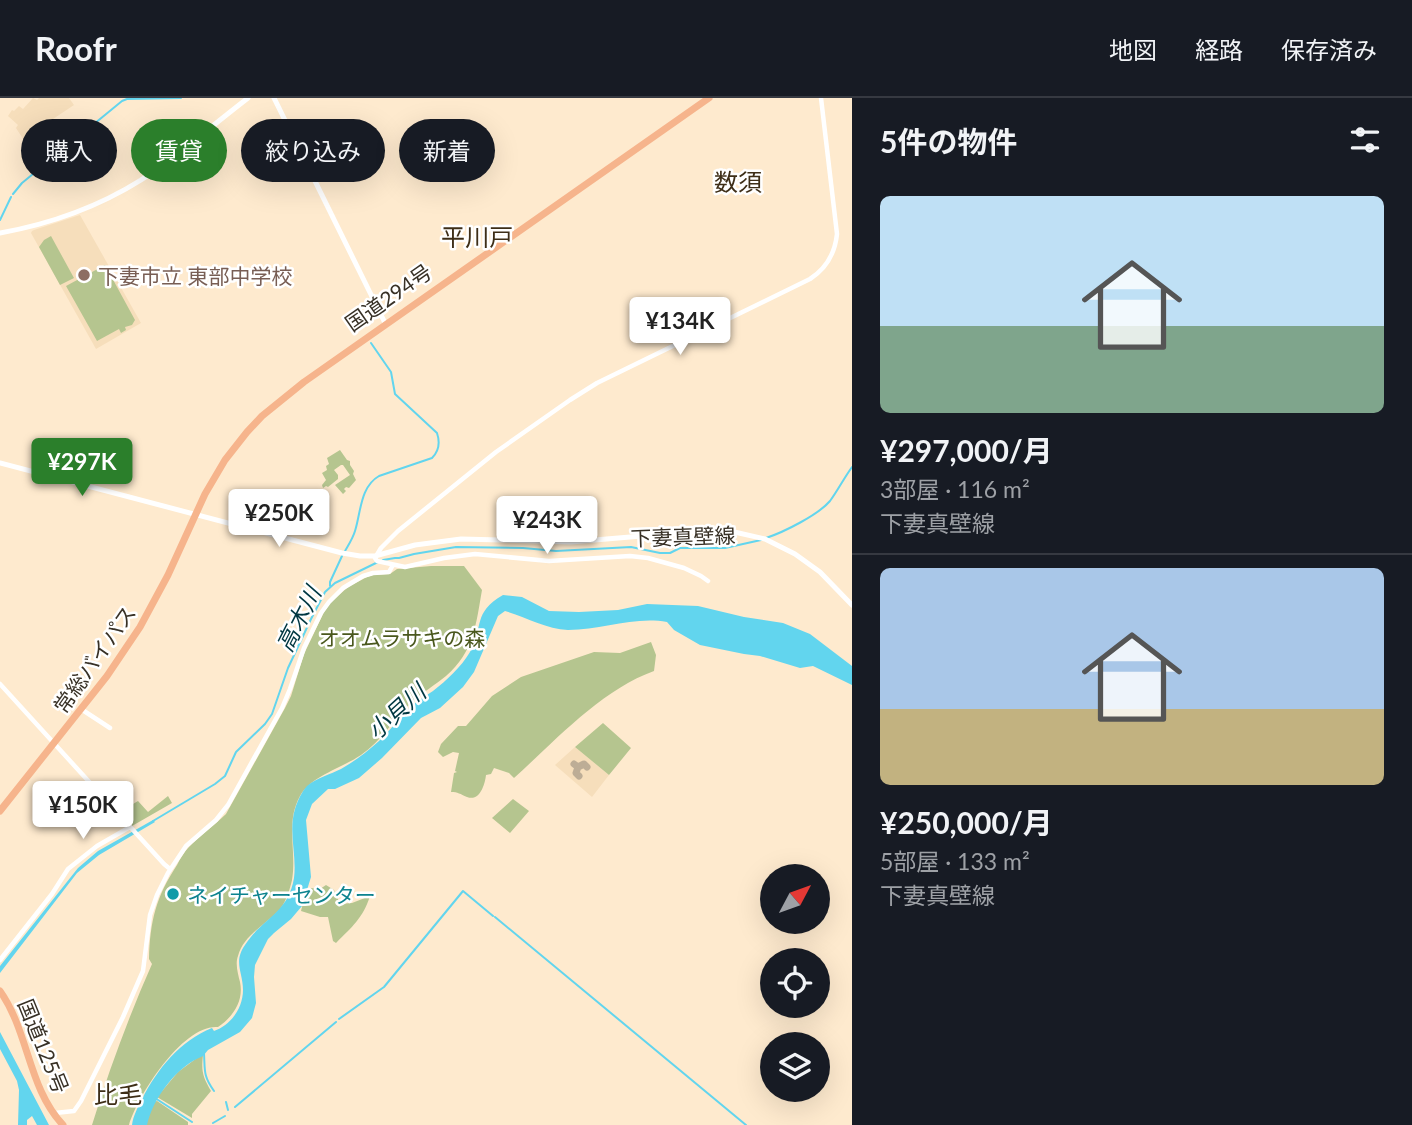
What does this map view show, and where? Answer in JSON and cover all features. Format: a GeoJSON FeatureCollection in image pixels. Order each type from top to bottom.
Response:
{"type":"FeatureCollection","features":[{"type":"Feature","properties":{"kind":"highway","name":"国道294号"},"geometry":{"type":"LineString","coordinates":[[177,546],[225,460],[262,416],[291,391],[703,98]]}},
{"type":"Feature","properties":{"kind":"highway","name":"国道294号"},"geometry":{"type":"LineString","coordinates":[[385,323],[709,98]]}},
{"type":"Feature","properties":{"kind":"highway","name":"常総バイパス"},"geometry":{"type":"LineString","coordinates":[[0,805],[113,668],[160,592],[194,514]]}},
{"type":"Feature","properties":{"kind":"highway","name":"常総バイパス"},"geometry":{"type":"LineString","coordinates":[[0,811],[105,674],[130,637],[153,598],[177,546]]}},
{"type":"Feature","properties":{"kind":"highway","name":"国道125号"},"geometry":{"type":"LineString","coordinates":[[0,991],[15,1016],[44,1099],[63,1125]]}},
{"type":"Feature","properties":{"kind":"highway","name":"国道125号"},"geometry":{"type":"LineString","coordinates":[[55,1114],[68,1125]]}},
{"type":"Feature","properties":{"kind":"main road"},"geometry":{"type":"LineString","coordinates":[[0,233],[68,215],[117,193],[155,170],[248,98]]}},
{"type":"Feature","properties":{"kind":"main road"},"geometry":{"type":"LineString","coordinates":[[274,98],[385,323]]}},
{"type":"Feature","properties":{"kind":"main road","name":"下妻真壁線"},"geometry":{"type":"LineString","coordinates":[[0,463],[378,560],[415,545],[461,539],[570,542],[716,530],[739,532],[791,551],[810,564],[852,605]]}},
{"type":"Feature","properties":{"kind":"street"},"geometry":{"type":"LineString","coordinates":[[708,581],[684,568],[630,556],[548,561],[475,554],[409,566],[378,560],[398,531],[492,455],[577,395],[810,279],[823,269],[833,253],[836,234],[821,98]]}},
{"type":"Feature","properties":{"kind":"street"},"geometry":{"type":"LineString","coordinates":[[55,1114],[69,1112],[77,1107],[123,1017],[144,965],[153,905],[170,869],[190,842],[216,820],[228,805],[282,708],[317,621],[336,594],[370,574],[389,572],[393,565]]}},
{"type":"Feature","properties":{"kind":"street"},"geometry":{"type":"LineString","coordinates":[[0,684],[170,869]]}},
{"type":"Feature","properties":{"kind":"street"},"geometry":{"type":"LineString","coordinates":[[81,709],[110,728]]}},
{"type":"Feature","properties":{"kind":"street"},"geometry":{"type":"LineString","coordinates":[[0,960],[52,894],[68,869],[97,846],[131,828]]}},
{"type":"Feature","properties":{"kind":"shaded area"},"geometry":{"type":"Polygon","coordinates":[[[33,98],[69,98],[74,105],[53,119],[21,119],[21,136],[16,128],[18,125],[8,116],[19,106],[23,109],[33,98]]]}},
{"type":"Feature","properties":{"kind":"shaded area","name":"下妻市立 東部中学校"},"geometry":{"type":"Polygon","coordinates":[[[80,215],[141,323],[96,349],[31,233],[80,215]]]}},
{"type":"Feature","properties":{"kind":"shaded area"},"geometry":{"type":"Polygon","coordinates":[[[575,747],[609,775],[592,797],[555,765],[575,747]]]}},
{"type":"Feature","properties":{"kind":"green space"},"geometry":{"type":"Polygon","coordinates":[[[51,236],[74,278],[60,285],[39,247],[51,236]]]}},
{"type":"Feature","properties":{"kind":"green space"},"geometry":{"type":"Polygon","coordinates":[[[105,265],[135,320],[121,333],[119,329],[97,341],[66,286],[105,265]]]}},
{"type":"Feature","properties":{"kind":"green space"},"geometry":{"type":"Polygon","coordinates":[[[340,450],[350,461],[356,480],[349,488],[344,489],[346,491],[343,494],[335,485],[350,475],[343,465],[334,470],[338,479],[328,487],[323,488],[322,485],[326,480],[322,473],[327,470],[326,466],[329,464],[327,458],[340,450]]]}},
{"type":"Feature","properties":{"kind":"green space","name":"オオムラサキの森"},"geometry":{"type":"Polygon","coordinates":[[[464,566],[482,590],[472,637],[463,657],[446,676],[406,708],[368,749],[305,789],[293,816],[293,869],[289,891],[280,909],[250,936],[241,948],[237,969],[241,989],[236,1008],[218,1027],[204,1029],[177,1049],[152,1080],[129,1125],[92,1125],[120,1043],[152,964],[149,959],[151,933],[155,910],[164,888],[187,849],[226,814],[291,696],[304,654],[324,612],[348,587],[367,577],[390,574],[397,569],[464,566]]]}},
{"type":"Feature","properties":{"kind":"green space"},"geometry":{"type":"Polygon","coordinates":[[[651,642],[656,655],[654,671],[597,703],[514,778],[509,773],[494,768],[491,774],[486,775],[483,787],[475,797],[451,792],[459,753],[453,752],[443,757],[438,752],[441,744],[458,726],[466,726],[492,696],[521,677],[594,652],[620,653],[651,642]]]}},
{"type":"Feature","properties":{"kind":"green space"},"geometry":{"type":"Polygon","coordinates":[[[603,723],[631,748],[609,775],[575,747],[603,723]]]}},
{"type":"Feature","properties":{"kind":"green space"},"geometry":{"type":"Polygon","coordinates":[[[127,796],[133,804],[138,801],[148,812],[168,796],[172,803],[132,826],[111,802],[127,796]]]}},
{"type":"Feature","properties":{"kind":"green space"},"geometry":{"type":"Polygon","coordinates":[[[513,799],[529,811],[510,833],[492,818],[513,799]]]}},
{"type":"Feature","properties":{"kind":"green space"},"geometry":{"type":"Polygon","coordinates":[[[326,885],[334,890],[340,904],[352,903],[370,896],[360,916],[336,943],[333,941],[328,917],[301,911],[305,895],[311,888],[320,889],[326,885]]]}},
{"type":"Feature","properties":{"kind":"green space"},"geometry":{"type":"Polygon","coordinates":[[[201,1055],[203,1074],[211,1091],[192,1114],[192,1118],[157,1097],[178,1072],[201,1055]]]}},
{"type":"Feature","properties":{"kind":"green space"},"geometry":{"type":"Polygon","coordinates":[[[157,1101],[188,1122],[188,1125],[146,1125],[154,1102],[157,1101]]]}},
{"type":"Feature","properties":{"kind":"water"},"geometry":{"type":"Polygon","coordinates":[[[503,595],[522,597],[549,611],[618,610],[647,604],[698,606],[783,623],[810,634],[852,666],[852,685],[813,666],[800,668],[760,656],[700,645],[674,630],[667,622],[642,621],[568,630],[544,625],[505,611],[498,616],[474,672],[463,687],[440,708],[421,718],[359,778],[335,789],[328,789],[312,804],[306,820],[311,877],[302,906],[268,939],[255,965],[256,1003],[252,1018],[240,1032],[208,1050],[175,1075],[160,1094],[147,1125],[132,1125],[148,1088],[171,1057],[200,1034],[226,1025],[238,1009],[243,990],[239,962],[241,951],[280,908],[291,890],[295,869],[293,818],[303,791],[315,781],[341,769],[365,753],[414,704],[453,673],[470,652],[483,614],[503,595]]]}},
{"type":"Feature","properties":{"kind":"water"},"geometry":{"type":"Polygon","coordinates":[[[153,820],[155,822],[99,855],[77,873],[0,973],[0,966],[78,868],[98,851],[153,820]]]}},
{"type":"Feature","properties":{"kind":"water"},"geometry":{"type":"Polygon","coordinates":[[[0,1032],[49,1125],[37,1125],[32,1116],[27,1120],[27,1125],[18,1125],[19,1090],[0,1049],[0,1032]]]}},
{"type":"Feature","properties":{"kind":"waterway"},"geometry":{"type":"LineString","coordinates":[[13,194],[22,183],[122,101],[181,98]]}},
{"type":"Feature","properties":{"kind":"waterway"},"geometry":{"type":"LineString","coordinates":[[0,220],[11,197]]}},
{"type":"Feature","properties":{"kind":"waterway"},"geometry":{"type":"LineString","coordinates":[[345,551],[354,534],[362,500],[373,481],[379,476],[432,458],[438,446],[437,433],[395,394],[391,372],[371,343]]}},
{"type":"Feature","properties":{"kind":"waterway","name":"高木川"},"geometry":{"type":"LineString","coordinates":[[766,538],[782,532],[825,506],[852,467]]}},
{"type":"Feature","properties":{"kind":"waterway","name":"高木川"},"geometry":{"type":"LineString","coordinates":[[383,560],[456,547],[556,551],[631,547],[670,553],[680,548],[725,548],[761,540]]}},
{"type":"Feature","properties":{"kind":"waterway"},"geometry":{"type":"LineString","coordinates":[[330,586],[342,556]]}},
{"type":"Feature","properties":{"kind":"waterway","name":"高木川"},"geometry":{"type":"LineString","coordinates":[[153,821],[225,776],[236,752],[272,714],[288,668],[325,592],[335,583],[378,562]]}},
{"type":"Feature","properties":{"kind":"waterway"},"geometry":{"type":"LineString","coordinates":[[339,1019],[384,987],[463,891],[493,916]]}},
{"type":"Feature","properties":{"kind":"waterway"},"geometry":{"type":"LineString","coordinates":[[495,917],[746,1125]]}},
{"type":"Feature","properties":{"kind":"waterway"},"geometry":{"type":"LineString","coordinates":[[235,1107],[336,1022]]}},
{"type":"Feature","properties":{"kind":"waterway"},"geometry":{"type":"LineString","coordinates":[[204,1053],[206,1077],[214,1091]]}},
{"type":"Feature","properties":{"kind":"waterway"},"geometry":{"type":"LineString","coordinates":[[155,1098],[192,1122]]}},
{"type":"Feature","properties":{"kind":"waterway"},"geometry":{"type":"LineString","coordinates":[[226,1102],[228,1110]]}},
{"type":"Feature","properties":{"kind":"waterway"},"geometry":{"type":"LineString","coordinates":[[213,1123],[225,1116]]}},
{"type":"Feature","properties":{"kind":"taxiway"},"geometry":{"type":"LineString","coordinates":[[574,764],[578,767],[576,773],[579,776]]}},
{"type":"Feature","properties":{"kind":"taxiway"},"geometry":{"type":"LineString","coordinates":[[578,767],[584,764],[587,767]]}},
{"type":"Feature","properties":{"kind":"place","name":"下妻市立 東部中学校"},"geometry":{"type":"Point","coordinates":[84,275]}},
{"type":"Feature","properties":{"kind":"place","name":"ネイチャーセンター"},"geometry":{"type":"Point","coordinates":[173,894]}},
{"type":"Feature","properties":{"kind":"district","name":"数須"},"geometry":{"type":"Point","coordinates":[738,181]}},
{"type":"Feature","properties":{"kind":"district","name":"平川戸"},"geometry":{"type":"Point","coordinates":[477,236]}},
{"type":"Feature","properties":{"kind":"district","name":"比毛"},"geometry":{"type":"Point","coordinates":[118,1093]}},
{"type":"Feature","properties":{"kind":"water label","name":"小貝川"},"geometry":{"type":"Point","coordinates":[396,711]}}]}
